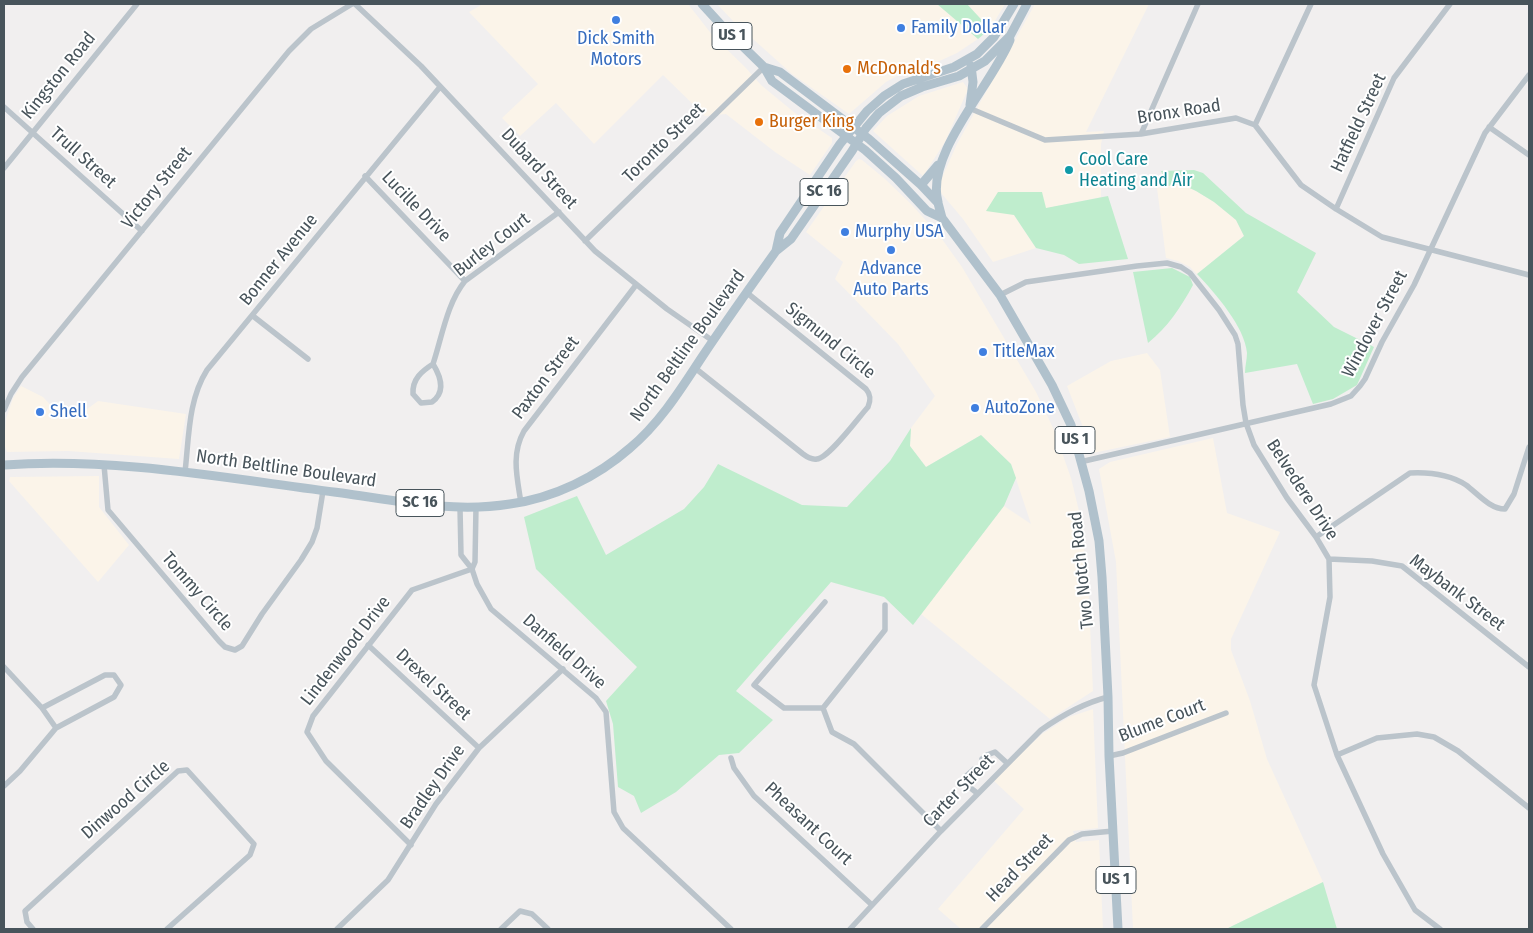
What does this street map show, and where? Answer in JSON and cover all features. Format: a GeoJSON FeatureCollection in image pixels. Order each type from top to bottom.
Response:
{"type":"FeatureCollection","features":[{"type":"Feature","properties":{"kind":"main road","name":"Two Notch Road"},"geometry":{"type":"LineString","coordinates":[[702,4],[764,67],[772,82],[865,150],[896,178],[927,211],[942,218]]}},
{"type":"Feature","properties":{"kind":"main road"},"geometry":{"type":"LineString","coordinates":[[776,251],[780,233],[846,136],[851,124],[897,87],[919,77],[954,67],[984,48],[994,37],[1014,4]]}},
{"type":"Feature","properties":{"kind":"main road"},"geometry":{"type":"LineString","coordinates":[[921,185],[940,163],[969,108],[979,96],[1002,58],[1027,4]]}},
{"type":"Feature","properties":{"kind":"main road","name":"North Beltline Boulevard"},"geometry":{"type":"LineString","coordinates":[[4,465],[48,463],[104,465],[185,472],[460,508],[521,503],[552,494],[579,482],[618,458],[641,438],[661,416],[746,292],[776,251],[791,239],[864,131],[884,108],[901,96],[972,69],[992,55],[1015,28]]}},
{"type":"Feature","properties":{"kind":"main road"},"geometry":{"type":"LineString","coordinates":[[969,108],[973,82],[970,58]]}},
{"type":"Feature","properties":{"kind":"main road","name":"Two Notch Road"},"geometry":{"type":"LineString","coordinates":[[764,67],[780,72],[851,124],[864,131],[921,185],[938,204],[942,218],[1000,295],[1052,385],[1069,420],[1089,491],[1099,541],[1108,697],[1108,756],[1118,929]]}},
{"type":"Feature","properties":{"kind":"main road"},"geometry":{"type":"LineString","coordinates":[[938,204],[936,184],[940,163]]}},
{"type":"Feature","properties":{"kind":"street","name":"Kingston Road"},"geometry":{"type":"LineString","coordinates":[[4,168],[137,4]]}},
{"type":"Feature","properties":{"kind":"street","name":"Dubard Street"},"geometry":{"type":"LineString","coordinates":[[354,4],[400,45],[585,241],[636,285],[713,341]]}},
{"type":"Feature","properties":{"kind":"street","name":"Victory Street"},"geometry":{"type":"LineString","coordinates":[[4,410],[11,394],[22,377],[288,51],[311,29],[354,4]]}},
{"type":"Feature","properties":{"kind":"street"},"geometry":{"type":"LineString","coordinates":[[1141,134],[1198,4]]}},
{"type":"Feature","properties":{"kind":"street"},"geometry":{"type":"LineString","coordinates":[[1311,4],[1255,125],[1301,185],[1382,237],[1529,275]]}},
{"type":"Feature","properties":{"kind":"street","name":"Hatfield Street"},"geometry":{"type":"LineString","coordinates":[[1336,209],[1394,78],[1450,4]]}},
{"type":"Feature","properties":{"kind":"street","name":"Toronto Street"},"geometry":{"type":"LineString","coordinates":[[585,241],[764,67]]}},
{"type":"Feature","properties":{"kind":"street","name":"Windover Street"},"geometry":{"type":"LineString","coordinates":[[1080,462],[1330,404],[1345,399],[1356,392],[1365,379],[1382,342],[1414,285],[1489,127],[1529,75]]}},
{"type":"Feature","properties":{"kind":"street","name":"Bonner Avenue"},"geometry":{"type":"LineString","coordinates":[[185,472],[194,401],[198,386],[213,362],[253,316],[365,176],[440,87]]}},
{"type":"Feature","properties":{"kind":"street","name":"Trull Street"},"geometry":{"type":"LineString","coordinates":[[4,107],[142,232]]}},
{"type":"Feature","properties":{"kind":"street","name":"Bronx Road"},"geometry":{"type":"LineString","coordinates":[[969,108],[1046,140],[1141,134],[1236,118],[1255,125]]}},
{"type":"Feature","properties":{"kind":"street"},"geometry":{"type":"LineString","coordinates":[[1489,127],[1529,155]]}},
{"type":"Feature","properties":{"kind":"street","name":"Lucille Drive"},"geometry":{"type":"LineString","coordinates":[[365,176],[465,281]]}},
{"type":"Feature","properties":{"kind":"street","name":"Burley Court"},"geometry":{"type":"LineString","coordinates":[[433,364],[441,381],[440,392],[436,400],[425,404],[415,398],[413,394],[414,384],[420,374],[433,364],[451,307],[465,281],[559,212]]}},
{"type":"Feature","properties":{"kind":"street","name":"Belvedere Drive"},"geometry":{"type":"LineString","coordinates":[[1000,295],[1026,282],[1167,263],[1181,267],[1190,273],[1200,284],[1235,335],[1239,350],[1246,423],[1260,455],[1328,559],[1330,597],[1314,685],[1337,754],[1383,854],[1415,910],[1440,929]]}},
{"type":"Feature","properties":{"kind":"street","name":"Paxton Street"},"geometry":{"type":"LineString","coordinates":[[521,503],[515,464],[519,440],[636,285]]}},
{"type":"Feature","properties":{"kind":"street","name":"Sigmund Circle"},"geometry":{"type":"LineString","coordinates":[[695,368],[803,454],[814,459],[828,454],[868,407],[871,398],[870,393],[866,389],[746,292]]}},
{"type":"Feature","properties":{"kind":"street"},"geometry":{"type":"LineString","coordinates":[[253,316],[308,360]]}},
{"type":"Feature","properties":{"kind":"street"},"geometry":{"type":"LineString","coordinates":[[1316,538],[1410,473],[1426,472],[1448,476],[1465,484],[1497,509],[1505,509],[1514,494],[1529,446]]}},
{"type":"Feature","properties":{"kind":"street","name":"Tommy Circle"},"geometry":{"type":"LineString","coordinates":[[104,465],[108,510],[219,641],[225,647],[235,650],[242,646],[262,614],[302,560],[312,542],[317,528],[323,491]]}},
{"type":"Feature","properties":{"kind":"street"},"geometry":{"type":"LineString","coordinates":[[472,569],[475,562],[476,507]]}},
{"type":"Feature","properties":{"kind":"street","name":"Danfield Drive"},"geometry":{"type":"LineString","coordinates":[[460,508],[461,555],[472,569],[477,584],[491,608],[596,698],[606,712],[614,812],[622,828],[731,929]]}},
{"type":"Feature","properties":{"kind":"street","name":"Maybank Street"},"geometry":{"type":"LineString","coordinates":[[1328,559],[1372,560],[1402,566],[1529,667]]}},
{"type":"Feature","properties":{"kind":"street","name":"Lindenwood Drive"},"geometry":{"type":"LineString","coordinates":[[411,845],[326,761],[307,732],[313,716],[412,590],[472,569]]}},
{"type":"Feature","properties":{"kind":"street"},"geometry":{"type":"LineString","coordinates":[[823,708],[784,708],[754,684],[825,602]]}},
{"type":"Feature","properties":{"kind":"street"},"geometry":{"type":"LineString","coordinates":[[823,708],[885,630],[885,605]]}},
{"type":"Feature","properties":{"kind":"street","name":"Drexel Street"},"geometry":{"type":"LineString","coordinates":[[368,645],[479,748]]}},
{"type":"Feature","properties":{"kind":"street"},"geometry":{"type":"LineString","coordinates":[[4,667],[42,708],[56,728]]}},
{"type":"Feature","properties":{"kind":"street","name":"Bradley Drive"},"geometry":{"type":"LineString","coordinates":[[338,929],[388,880],[436,804],[479,748],[563,669]]}},
{"type":"Feature","properties":{"kind":"street"},"geometry":{"type":"LineString","coordinates":[[4,786],[20,771],[56,728],[114,697],[121,685],[114,675],[105,675],[42,708]]}},
{"type":"Feature","properties":{"kind":"street","name":"Carter Street"},"geometry":{"type":"LineString","coordinates":[[850,929],[941,831],[1041,730],[1059,718],[1095,700],[1108,697]]}},
{"type":"Feature","properties":{"kind":"street"},"geometry":{"type":"LineString","coordinates":[[823,708],[832,732],[854,744],[941,831]]}},
{"type":"Feature","properties":{"kind":"street","name":"Blume Court"},"geometry":{"type":"LineString","coordinates":[[1108,756],[1123,753],[1226,713]]}},
{"type":"Feature","properties":{"kind":"street"},"geometry":{"type":"LineString","coordinates":[[1337,754],[1377,738],[1417,734],[1434,736],[1458,751],[1529,808]]}},
{"type":"Feature","properties":{"kind":"street"},"geometry":{"type":"LineString","coordinates":[[982,760],[987,755],[995,752],[1007,763]]}},
{"type":"Feature","properties":{"kind":"street","name":"Pheasant Court"},"geometry":{"type":"LineString","coordinates":[[731,758],[734,768],[754,796],[872,905]]}},
{"type":"Feature","properties":{"kind":"street"},"geometry":{"type":"LineString","coordinates":[[974,769],[965,777],[968,786],[978,793]]}},
{"type":"Feature","properties":{"kind":"street","name":"Dinwood Circle"},"geometry":{"type":"LineString","coordinates":[[33,929],[27,922],[25,911],[178,770],[187,770],[254,844],[250,855],[167,929]]}},
{"type":"Feature","properties":{"kind":"street","name":"Head Street"},"geometry":{"type":"LineString","coordinates":[[982,929],[1069,840],[1082,834],[1113,832]]}},
{"type":"Feature","properties":{"kind":"street"},"geometry":{"type":"LineString","coordinates":[[501,929],[520,911],[532,914],[548,929]]}},
{"type":"Feature","properties":{"kind":"shaded area"},"geometry":{"type":"Polygon","coordinates":[[[483,4],[688,4],[713,36],[761,85],[795,113],[832,138],[832,143],[810,175],[775,152],[726,114],[705,116],[663,75],[594,144],[556,103],[520,136],[502,118],[538,84],[469,12],[483,4]]]}},
{"type":"Feature","properties":{"kind":"shaded area"},"geometry":{"type":"Polygon","coordinates":[[[717,4],[937,4],[978,39],[957,53],[935,63],[908,70],[886,82],[849,114],[792,74],[734,22],[717,4]]]}},
{"type":"Feature","properties":{"kind":"shaded area"},"geometry":{"type":"Polygon","coordinates":[[[967,4],[1005,4],[990,29],[967,4]]]}},
{"type":"Feature","properties":{"kind":"shaded area"},"geometry":{"type":"Polygon","coordinates":[[[1035,4],[1149,4],[1086,132],[1104,131],[1101,144],[1101,197],[1014,215],[1036,248],[993,262],[963,219],[941,193],[940,182],[957,144],[1035,4]]]}},
{"type":"Feature","properties":{"kind":"shaded area"},"geometry":{"type":"Polygon","coordinates":[[[963,82],[968,89],[945,142],[923,176],[873,131],[887,116],[919,96],[963,82]]]}},
{"type":"Feature","properties":{"kind":"shaded area"},"geometry":{"type":"Polygon","coordinates":[[[859,159],[885,179],[911,204],[939,235],[962,267],[1036,392],[1054,430],[1071,478],[1079,511],[1088,580],[1093,691],[1050,719],[921,614],[1004,506],[1031,524],[1011,464],[981,435],[926,467],[910,446],[911,428],[935,396],[898,344],[835,279],[843,262],[806,232],[859,159]]]}},
{"type":"Feature","properties":{"kind":"shaded area"},"geometry":{"type":"Polygon","coordinates":[[[1181,184],[1214,202],[1236,220],[1244,236],[1197,274],[1190,267],[1166,258],[1157,188],[1181,184]]]}},
{"type":"Feature","properties":{"kind":"shaded area"},"geometry":{"type":"Polygon","coordinates":[[[1147,353],[1160,370],[1170,437],[1093,453],[1067,386],[1111,361],[1147,353]]]}},
{"type":"Feature","properties":{"kind":"shaded area"},"geometry":{"type":"Polygon","coordinates":[[[21,386],[43,397],[59,414],[75,418],[98,401],[186,414],[179,459],[68,451],[7,452],[4,444],[6,419],[13,398],[21,386]]]}},
{"type":"Feature","properties":{"kind":"shaded area"},"geometry":{"type":"Polygon","coordinates":[[[1213,438],[1227,513],[1280,532],[1231,639],[1231,650],[1250,701],[1267,759],[1323,882],[1226,929],[1133,929],[1116,562],[1099,469],[1110,462],[1213,438]]]}},
{"type":"Feature","properties":{"kind":"shaded area"},"geometry":{"type":"Polygon","coordinates":[[[99,476],[99,507],[129,545],[98,582],[9,481],[10,477],[99,476]]]}},
{"type":"Feature","properties":{"kind":"shaded area"},"geometry":{"type":"Polygon","coordinates":[[[1093,709],[1098,828],[1073,831],[1076,842],[1099,840],[1103,929],[961,929],[938,909],[1024,809],[994,781],[1042,734],[1069,717],[1093,709]]]}},
{"type":"Feature","properties":{"kind":"green space"},"geometry":{"type":"Polygon","coordinates":[[[937,4],[967,4],[990,29],[978,39],[937,4]]]}},
{"type":"Feature","properties":{"kind":"green space"},"geometry":{"type":"Polygon","coordinates":[[[1194,170],[1203,173],[1246,213],[1316,253],[1297,292],[1334,327],[1374,347],[1357,385],[1333,399],[1313,404],[1297,364],[1245,373],[1247,353],[1241,332],[1220,300],[1197,274],[1244,236],[1236,220],[1214,202],[1181,184],[1168,186],[1161,171],[1194,170]]]}},
{"type":"Feature","properties":{"kind":"green space"},"geometry":{"type":"Polygon","coordinates":[[[998,192],[1042,192],[1046,208],[1108,196],[1128,259],[1079,264],[1064,255],[1036,248],[1014,215],[986,211],[998,192]]]}},
{"type":"Feature","properties":{"kind":"green space"},"geometry":{"type":"Polygon","coordinates":[[[1172,268],[1190,277],[1193,285],[1174,316],[1148,343],[1133,272],[1172,268]]]}},
{"type":"Feature","properties":{"kind":"green space"},"geometry":{"type":"Polygon","coordinates":[[[911,428],[910,446],[926,467],[981,435],[1011,464],[1016,478],[1004,506],[913,625],[884,597],[831,582],[736,691],[773,720],[739,753],[719,755],[676,792],[641,813],[634,796],[618,787],[613,724],[606,701],[637,667],[536,569],[524,517],[577,496],[606,555],[684,509],[704,487],[718,464],[802,505],[847,507],[890,461],[911,428]]]}},
{"type":"Feature","properties":{"kind":"green space"},"geometry":{"type":"Polygon","coordinates":[[[1323,882],[1337,929],[1226,929],[1323,882]]]}},
{"type":"Feature","properties":{"kind":"place","name":"Dick Smith Motors"},"geometry":{"type":"Point","coordinates":[616,20]}},
{"type":"Feature","properties":{"kind":"place","name":"Family Dollar"},"geometry":{"type":"Point","coordinates":[901,28]}},
{"type":"Feature","properties":{"kind":"place","name":"McDonald's"},"geometry":{"type":"Point","coordinates":[847,69]}},
{"type":"Feature","properties":{"kind":"place","name":"Burger King"},"geometry":{"type":"Point","coordinates":[759,122]}},
{"type":"Feature","properties":{"kind":"place","name":"Cool Care Heating and Air"},"geometry":{"type":"Point","coordinates":[1069,170]}},
{"type":"Feature","properties":{"kind":"place","name":"Murphy USA"},"geometry":{"type":"Point","coordinates":[845,232]}},
{"type":"Feature","properties":{"kind":"place","name":"Advance Auto Parts"},"geometry":{"type":"Point","coordinates":[891,250]}},
{"type":"Feature","properties":{"kind":"place","name":"TitleMax"},"geometry":{"type":"Point","coordinates":[983,352]}},
{"type":"Feature","properties":{"kind":"place","name":"AutoZone"},"geometry":{"type":"Point","coordinates":[975,408]}},
{"type":"Feature","properties":{"kind":"place","name":"Shell"},"geometry":{"type":"Point","coordinates":[40,412]}}]}
